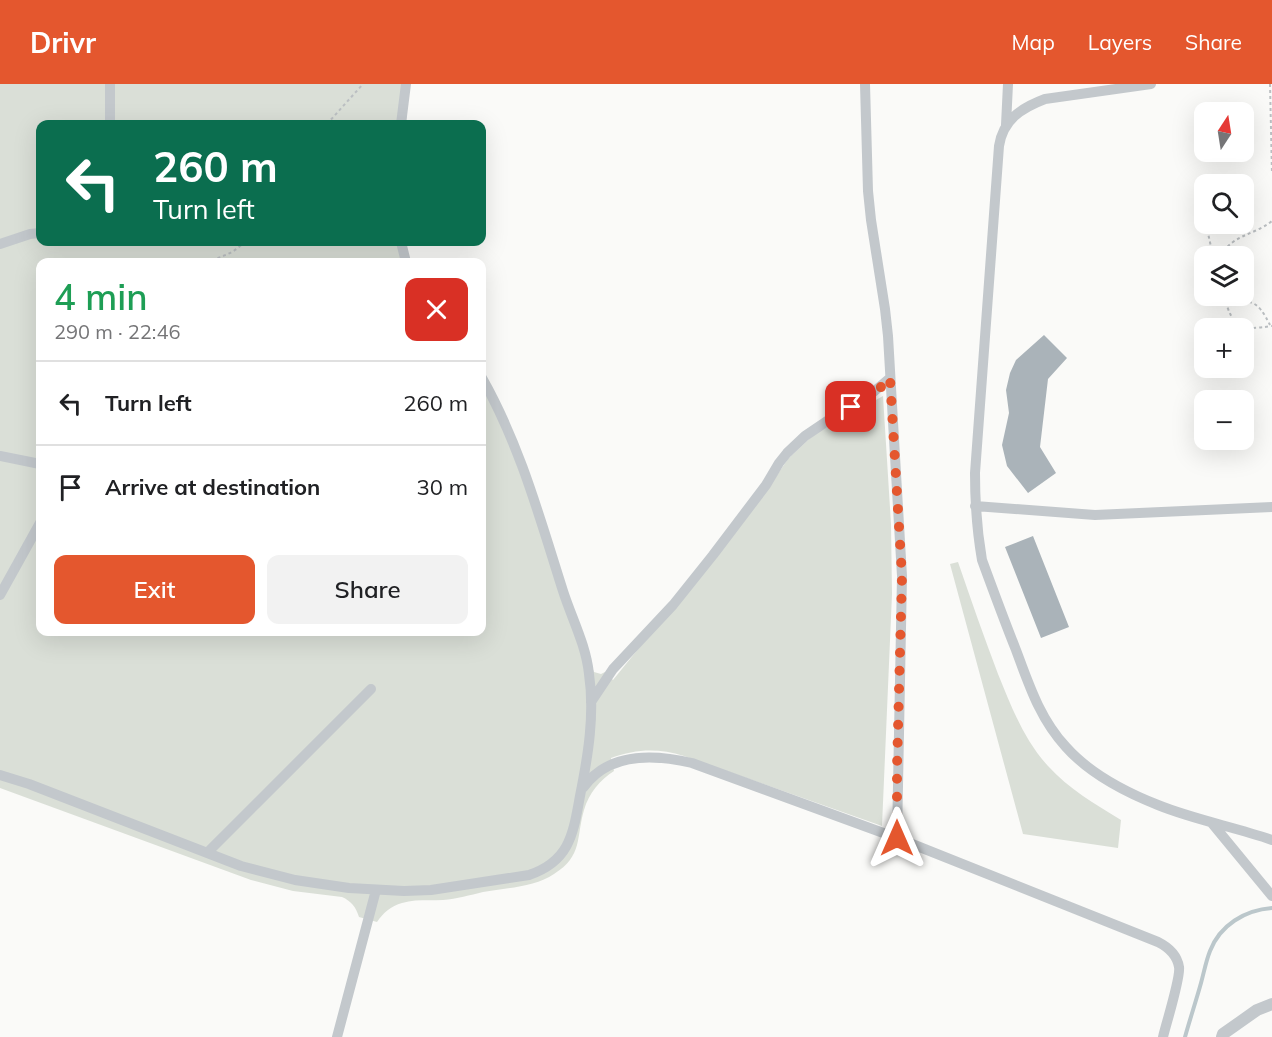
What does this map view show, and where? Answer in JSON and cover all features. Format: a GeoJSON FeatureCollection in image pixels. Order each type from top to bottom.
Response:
{"type":"FeatureCollection","features":[{"type":"Feature","properties":{"kind":"street"},"geometry":{"type":"LineString","coordinates":[[110,84],[110,120]]}},
{"type":"Feature","properties":{"kind":"street"},"geometry":{"type":"LineString","coordinates":[[402,120],[406,84]]}},
{"type":"Feature","properties":{"kind":"street"},"geometry":{"type":"LineString","coordinates":[[865,84],[868,191],[885,309],[902,576],[897,838]]}},
{"type":"Feature","properties":{"kind":"street"},"geometry":{"type":"LineString","coordinates":[[1006,125],[1008,84]]}},
{"type":"Feature","properties":{"kind":"street"},"geometry":{"type":"LineString","coordinates":[[1151,84],[1045,99],[1018,112],[1006,125],[1000,139],[976,461],[975,506],[982,560],[1034,698],[1048,724],[1066,747],[1089,768],[1158,805],[1272,840]]}},
{"type":"Feature","properties":{"kind":"street"},"geometry":{"type":"LineString","coordinates":[[0,244],[36,233]]}},
{"type":"Feature","properties":{"kind":"street"},"geometry":{"type":"LineString","coordinates":[[591,703],[614,669],[673,605],[713,555],[754,502],[779,463],[796,444],[839,413],[864,400],[890,378]]}},
{"type":"Feature","properties":{"kind":"street"},"geometry":{"type":"LineString","coordinates":[[0,775],[40,788],[241,866],[295,880],[376,890],[431,890],[521,876],[537,872],[552,864],[569,844],[581,790],[588,747],[591,703],[589,672],[582,641],[514,443],[486,385]]}},
{"type":"Feature","properties":{"kind":"street"},"geometry":{"type":"LineString","coordinates":[[0,456],[36,463]]}},
{"type":"Feature","properties":{"kind":"street"},"geometry":{"type":"LineString","coordinates":[[975,506],[1095,515],[1272,507]]}},
{"type":"Feature","properties":{"kind":"street"},"geometry":{"type":"LineString","coordinates":[[0,595],[36,530]]}},
{"type":"Feature","properties":{"kind":"street"},"geometry":{"type":"LineString","coordinates":[[207,852],[371,689]]}},
{"type":"Feature","properties":{"kind":"street"},"geometry":{"type":"LineString","coordinates":[[581,790],[594,775],[616,762],[649,757],[676,759],[708,768],[897,838],[1164,945],[1174,955],[1180,970],[1162,1037]]}},
{"type":"Feature","properties":{"kind":"street"},"geometry":{"type":"LineString","coordinates":[[1211,822],[1272,896]]}},
{"type":"Feature","properties":{"kind":"street"},"geometry":{"type":"LineString","coordinates":[[337,1037],[376,890]]}},
{"type":"Feature","properties":{"kind":"street"},"geometry":{"type":"LineString","coordinates":[[1222,1037],[1257,1010],[1272,1004]]}},
{"type":"Feature","properties":{"kind":"path"},"geometry":{"type":"LineString","coordinates":[[331,120],[363,84]]}},
{"type":"Feature","properties":{"kind":"path"},"geometry":{"type":"LineString","coordinates":[[1270,84],[1272,174]]}},
{"type":"Feature","properties":{"kind":"path"},"geometry":{"type":"LineString","coordinates":[[1228,246],[1237,238],[1272,222]]}},
{"type":"Feature","properties":{"kind":"path"},"geometry":{"type":"LineString","coordinates":[[216,258],[234,251],[240,246]]}},
{"type":"Feature","properties":{"kind":"path"},"geometry":{"type":"LineString","coordinates":[[1227,306],[1231,317],[1239,325],[1248,329],[1271,326],[1257,304],[1254,303]]}},
{"type":"Feature","properties":{"kind":"shaded area"},"geometry":{"type":"Polygon","coordinates":[[[0,84],[409,84],[406,120],[36,120],[36,246],[407,246],[408,258],[36,258],[36,636],[486,636],[486,382],[594,672],[601,674],[605,672],[613,680],[764,494],[788,459],[820,431],[883,396],[891,524],[892,594],[882,826],[684,756],[656,751],[629,753],[611,758],[614,771],[604,778],[589,798],[574,853],[570,860],[554,874],[538,882],[463,897],[402,903],[388,910],[377,922],[359,917],[353,905],[342,897],[293,891],[251,880],[0,788],[0,84]]]}},
{"type":"Feature","properties":{"kind":"shaded area"},"geometry":{"type":"Polygon","coordinates":[[[958,562],[998,674],[1025,734],[1039,756],[1056,774],[1083,796],[1121,820],[1118,848],[1023,834],[950,564],[958,562]]]}},
{"type":"Feature","properties":{"kind":"building"},"geometry":{"type":"Polygon","coordinates":[[[1044,335],[1067,358],[1048,379],[1040,447],[1056,473],[1028,493],[1007,466],[1002,445],[1009,413],[1006,390],[1016,360],[1044,335]]]}},
{"type":"Feature","properties":{"kind":"building"},"geometry":{"type":"Polygon","coordinates":[[[1033,536],[1069,627],[1041,638],[1005,547],[1033,536]]]}},
{"type":"Feature","properties":{"kind":"waterway"},"geometry":{"type":"LineString","coordinates":[[1185,1037],[1214,942],[1235,920],[1252,912],[1272,908]]}},
{"type":"Feature","properties":{"kind":"route"},"geometry":{"type":"LineString","coordinates":[[851,407],[878,390],[890,378],[902,576],[897,838]]}}]}
